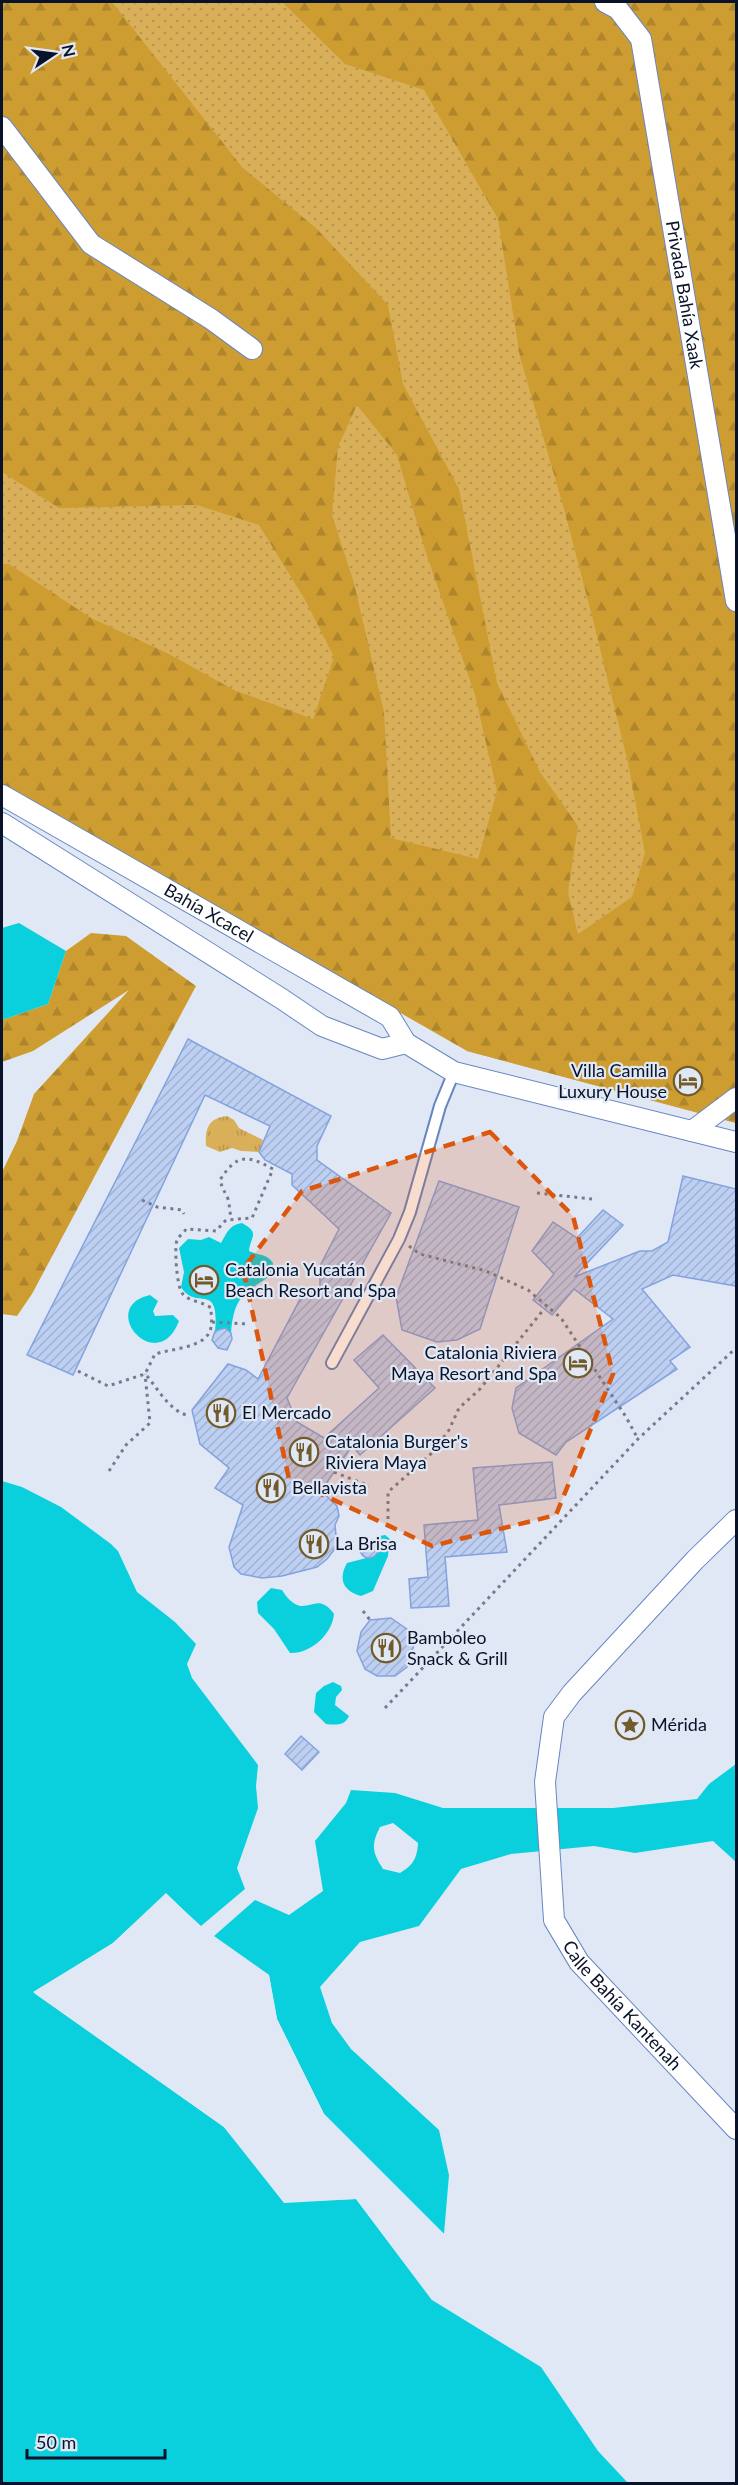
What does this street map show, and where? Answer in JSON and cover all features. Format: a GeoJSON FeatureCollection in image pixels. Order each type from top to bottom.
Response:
{"type":"FeatureCollection","features":[{"type":"Feature","properties":{"kind":"street","name":"Privada Bahía Xaak"},"geometry":{"type":"LineString","coordinates":[[605,2],[618,9],[641,39],[736,601]]}},
{"type":"Feature","properties":{"kind":"street"},"geometry":{"type":"LineString","coordinates":[[2,127],[91,244],[210,319],[252,349]]}},
{"type":"Feature","properties":{"kind":"street","name":"Bahía Xcacel"},"geometry":{"type":"LineString","coordinates":[[2,795],[390,1017],[406,1043],[454,1072],[736,1142]]}},
{"type":"Feature","properties":{"kind":"street","name":"Bahía Xcacel"},"geometry":{"type":"LineString","coordinates":[[2,824],[322,1026],[382,1049],[406,1043]]}},
{"type":"Feature","properties":{"kind":"street"},"geometry":{"type":"LineString","coordinates":[[692,1131],[736,1098]]}},
{"type":"Feature","properties":{"kind":"street","name":"Calle Bahía Kantenah"},"geometry":{"type":"LineString","coordinates":[[733,1532],[572,1693],[554,1717],[545,1782],[554,1920],[579,1962],[736,2126]]}},
{"type":"Feature","properties":{"kind":"lane"},"geometry":{"type":"LineString","coordinates":[[332,1363],[399,1239],[410,1212],[440,1106],[454,1072]]}},
{"type":"Feature","properties":{"kind":"path"},"geometry":{"type":"LineString","coordinates":[[109,1471],[126,1445],[150,1424],[146,1374],[155,1354],[199,1342],[208,1335],[214,1322],[211,1308],[190,1299],[181,1292],[175,1254],[177,1240],[186,1229],[216,1231],[226,1221],[252,1218],[273,1169],[256,1160],[246,1158],[228,1167],[220,1180],[229,1201],[229,1213],[232,1219]]}},
{"type":"Feature","properties":{"kind":"path"},"geometry":{"type":"LineString","coordinates":[[537,1193],[592,1199]]}},
{"type":"Feature","properties":{"kind":"path"},"geometry":{"type":"LineString","coordinates":[[142,1200],[157,1207],[182,1210],[184,1214]]}},
{"type":"Feature","properties":{"kind":"path"},"geometry":{"type":"LineString","coordinates":[[399,1239],[420,1254],[486,1271],[528,1290],[561,1318],[638,1439]]}},
{"type":"Feature","properties":{"kind":"path"},"geometry":{"type":"LineString","coordinates":[[388,1519],[388,1492],[434,1451],[459,1408],[480,1389],[544,1309]]}},
{"type":"Feature","properties":{"kind":"path"},"geometry":{"type":"LineString","coordinates":[[214,1322],[248,1324]]}},
{"type":"Feature","properties":{"kind":"path"},"geometry":{"type":"LineString","coordinates":[[385,1708],[638,1439],[736,1348]]}},
{"type":"Feature","properties":{"kind":"path"},"geometry":{"type":"LineString","coordinates":[[78,1371],[108,1386],[146,1374]]}},
{"type":"Feature","properties":{"kind":"path"},"geometry":{"type":"LineString","coordinates":[[146,1374],[165,1398],[181,1414],[187,1415]]}},
{"type":"Feature","properties":{"kind":"path"},"geometry":{"type":"LineString","coordinates":[[334,1472],[369,1486]]}},
{"type":"Feature","properties":{"kind":"path"},"geometry":{"type":"LineString","coordinates":[[363,1611],[370,1620]]}},
{"type":"Feature","properties":{"kind":"highlighted area"},"geometry":{"type":"Polygon","coordinates":[[[490,1132],[573,1216],[613,1374],[556,1515],[432,1546],[289,1479],[243,1269],[302,1191],[490,1132]]]}},
{"type":"Feature","properties":{"kind":"green space"},"geometry":{"type":"Polygon","coordinates":[[[2,2],[112,2],[242,167],[317,229],[388,305],[403,384],[459,489],[497,683],[540,772],[578,826],[568,892],[578,934],[632,897],[645,853],[628,763],[593,620],[520,357],[498,219],[424,90],[345,64],[282,2],[736,2],[736,1123],[467,1051],[2,785],[2,564],[9,564],[91,618],[169,654],[234,690],[313,719],[334,657],[304,598],[259,525],[197,505],[59,508],[2,472],[2,2]],[[357,405],[338,447],[332,515],[354,583],[384,712],[391,838],[478,859],[497,791],[475,695],[426,553],[397,455],[357,405]]]}},
{"type":"Feature","properties":{"kind":"green space"},"geometry":{"type":"Polygon","coordinates":[[[57,2],[368,2],[512,118],[736,1123],[467,1051],[2,618],[2,345],[57,2]]]}},
{"type":"Feature","properties":{"kind":"green space"},"geometry":{"type":"Polygon","coordinates":[[[91,933],[126,936],[196,986],[32,1294],[17,1316],[2,1314],[2,1172],[17,1141],[34,1094],[129,990],[33,1051],[2,1062],[2,1020],[48,1004],[66,951],[91,933]]]}},
{"type":"Feature","properties":{"kind":"green space"},"geometry":{"type":"Polygon","coordinates":[[[227,1116],[234,1120],[239,1128],[263,1140],[259,1152],[232,1148],[220,1152],[206,1146],[209,1125],[216,1119],[227,1116]]]}},
{"type":"Feature","properties":{"kind":"water"},"geometry":{"type":"Polygon","coordinates":[[[19,923],[66,951],[48,1004],[2,1020],[2,928],[19,923]]]}},
{"type":"Feature","properties":{"kind":"water"},"geometry":{"type":"Polygon","coordinates":[[[242,1223],[248,1226],[253,1233],[249,1251],[265,1256],[273,1263],[270,1276],[253,1287],[242,1298],[235,1311],[231,1333],[225,1328],[215,1331],[214,1306],[206,1299],[187,1294],[181,1287],[184,1272],[179,1248],[188,1239],[201,1240],[209,1237],[221,1243],[231,1228],[242,1223]]]}},
{"type":"Feature","properties":{"kind":"water"},"geometry":{"type":"Polygon","coordinates":[[[150,1295],[158,1301],[153,1311],[155,1316],[173,1315],[179,1321],[169,1337],[158,1343],[146,1341],[136,1334],[130,1324],[129,1312],[135,1302],[150,1295]]]}},
{"type":"Feature","properties":{"kind":"water"},"geometry":{"type":"Polygon","coordinates":[[[2,1481],[22,1487],[61,1507],[118,1551],[137,1592],[175,1622],[196,1644],[187,1664],[192,1678],[258,1765],[256,1786],[258,1808],[237,1868],[245,1889],[201,1926],[166,1894],[113,1943],[34,1993],[224,2127],[284,2202],[356,2199],[432,2300],[541,2367],[598,2451],[628,2483],[2,2483],[2,1481]]]}},
{"type":"Feature","properties":{"kind":"water"},"geometry":{"type":"Polygon","coordinates":[[[385,1535],[390,1539],[388,1556],[373,1591],[361,1596],[355,1594],[344,1584],[343,1574],[347,1563],[374,1556],[378,1551],[380,1536],[385,1535]]]}},
{"type":"Feature","properties":{"kind":"water"},"geometry":{"type":"Polygon","coordinates":[[[271,1588],[282,1590],[297,1605],[327,1606],[334,1614],[329,1629],[319,1642],[305,1650],[290,1653],[274,1629],[258,1613],[257,1602],[271,1588]]]}},
{"type":"Feature","properties":{"kind":"water"},"geometry":{"type":"Polygon","coordinates":[[[333,1682],[341,1686],[342,1690],[336,1697],[335,1705],[349,1716],[345,1722],[336,1725],[326,1724],[314,1712],[316,1693],[333,1682]]]}},
{"type":"Feature","properties":{"kind":"water"},"geometry":{"type":"Polygon","coordinates":[[[736,1764],[736,1862],[713,1841],[635,1853],[594,1846],[511,1854],[461,1869],[419,1926],[360,1942],[320,1987],[332,2023],[351,2049],[439,2130],[449,2175],[444,2234],[324,2114],[277,2019],[269,1975],[214,1936],[255,1900],[289,1915],[323,1891],[315,1841],[346,1803],[351,1790],[395,1793],[443,1808],[613,1808],[697,1799],[709,1784],[736,1764]],[[393,1823],[380,1827],[374,1848],[383,1869],[400,1873],[414,1861],[418,1843],[393,1823]]]}},
{"type":"Feature","properties":{"kind":"pier"},"geometry":{"type":"Polygon","coordinates":[[[166,1893],[203,1929],[199,1929],[166,1897],[115,1945],[39,1993],[226,2124],[286,2199],[358,2196],[433,2296],[432,2300],[356,2199],[284,2203],[224,2127],[33,1992],[113,1943],[166,1893]]]}},
{"type":"Feature","properties":{"kind":"pier"},"geometry":{"type":"Polygon","coordinates":[[[211,1935],[269,1975],[277,2019],[324,2114],[444,2234],[443,2237],[322,2116],[274,2020],[266,1977],[212,1939],[211,1935]]]}},
{"type":"Feature","properties":{"kind":"building"},"geometry":{"type":"Polygon","coordinates":[[[188,1039],[331,1116],[317,1146],[317,1160],[391,1213],[287,1398],[297,1422],[324,1438],[379,1388],[354,1360],[383,1335],[435,1388],[360,1455],[352,1446],[321,1491],[337,1506],[339,1516],[335,1525],[337,1546],[317,1567],[282,1576],[262,1578],[241,1574],[234,1567],[229,1547],[243,1505],[215,1488],[229,1468],[200,1444],[192,1410],[228,1364],[246,1370],[258,1379],[306,1288],[320,1292],[320,1266],[339,1229],[292,1185],[292,1174],[265,1160],[259,1152],[270,1126],[205,1095],[73,1375],[27,1355],[188,1039]]]}},
{"type":"Feature","properties":{"kind":"building"},"geometry":{"type":"Polygon","coordinates":[[[683,1176],[736,1189],[736,1286],[673,1275],[642,1289],[690,1347],[670,1361],[677,1369],[566,1442],[556,1455],[519,1433],[512,1408],[516,1388],[613,1319],[574,1289],[552,1315],[533,1300],[554,1274],[532,1251],[553,1222],[577,1238],[603,1210],[623,1225],[574,1277],[640,1251],[652,1251],[668,1242],[683,1176]]]}},
{"type":"Feature","properties":{"kind":"building"},"geometry":{"type":"Polygon","coordinates":[[[439,1181],[519,1207],[480,1329],[457,1340],[437,1342],[402,1330],[396,1297],[439,1181]]]}},
{"type":"Feature","properties":{"kind":"building"},"geometry":{"type":"Polygon","coordinates":[[[225,1328],[231,1333],[232,1339],[227,1350],[218,1348],[212,1340],[215,1331],[225,1328]]]}},
{"type":"Feature","properties":{"kind":"building"},"geometry":{"type":"Polygon","coordinates":[[[552,1462],[556,1498],[499,1505],[507,1552],[445,1557],[449,1606],[411,1608],[409,1579],[428,1577],[424,1525],[478,1520],[473,1468],[552,1462]]]}},
{"type":"Feature","properties":{"kind":"building"},"geometry":{"type":"Polygon","coordinates":[[[369,1540],[375,1543],[378,1549],[375,1555],[369,1558],[363,1555],[360,1549],[363,1543],[369,1540]]]}},
{"type":"Feature","properties":{"kind":"building","name":"Bamboleo Snack & Grill"},"geometry":{"type":"Polygon","coordinates":[[[391,1618],[411,1632],[414,1645],[407,1667],[395,1676],[377,1676],[365,1669],[357,1651],[361,1632],[370,1620],[391,1618]]]}},
{"type":"Feature","properties":{"kind":"building"},"geometry":{"type":"Polygon","coordinates":[[[301,1736],[319,1752],[302,1770],[285,1754],[301,1736]]]}},
{"type":"Feature","properties":{"kind":"place","name":"Villa Camilla Luxury House"},"geometry":{"type":"Point","coordinates":[688,1081]}},
{"type":"Feature","properties":{"kind":"place","name":"Catalonia Yucatán Beach Resort and Spa"},"geometry":{"type":"Point","coordinates":[204,1280]}},
{"type":"Feature","properties":{"kind":"place","name":"Catalonia Riviera Maya Resort and Spa"},"geometry":{"type":"Point","coordinates":[578,1363]}},
{"type":"Feature","properties":{"kind":"place","name":"El Mercado"},"geometry":{"type":"Point","coordinates":[221,1413]}},
{"type":"Feature","properties":{"kind":"place","name":"Catalonia Burger's Riviera Maya"},"geometry":{"type":"Point","coordinates":[304,1452]}},
{"type":"Feature","properties":{"kind":"place","name":"Bellavista"},"geometry":{"type":"Point","coordinates":[271,1488]}},
{"type":"Feature","properties":{"kind":"place","name":"La Brisa"},"geometry":{"type":"Point","coordinates":[314,1544]}},
{"type":"Feature","properties":{"kind":"place","name":"Bamboleo Snack & Grill"},"geometry":{"type":"Point","coordinates":[386,1648]}},
{"type":"Feature","properties":{"kind":"place","name":"Mérida"},"geometry":{"type":"Point","coordinates":[630,1725]}}]}
